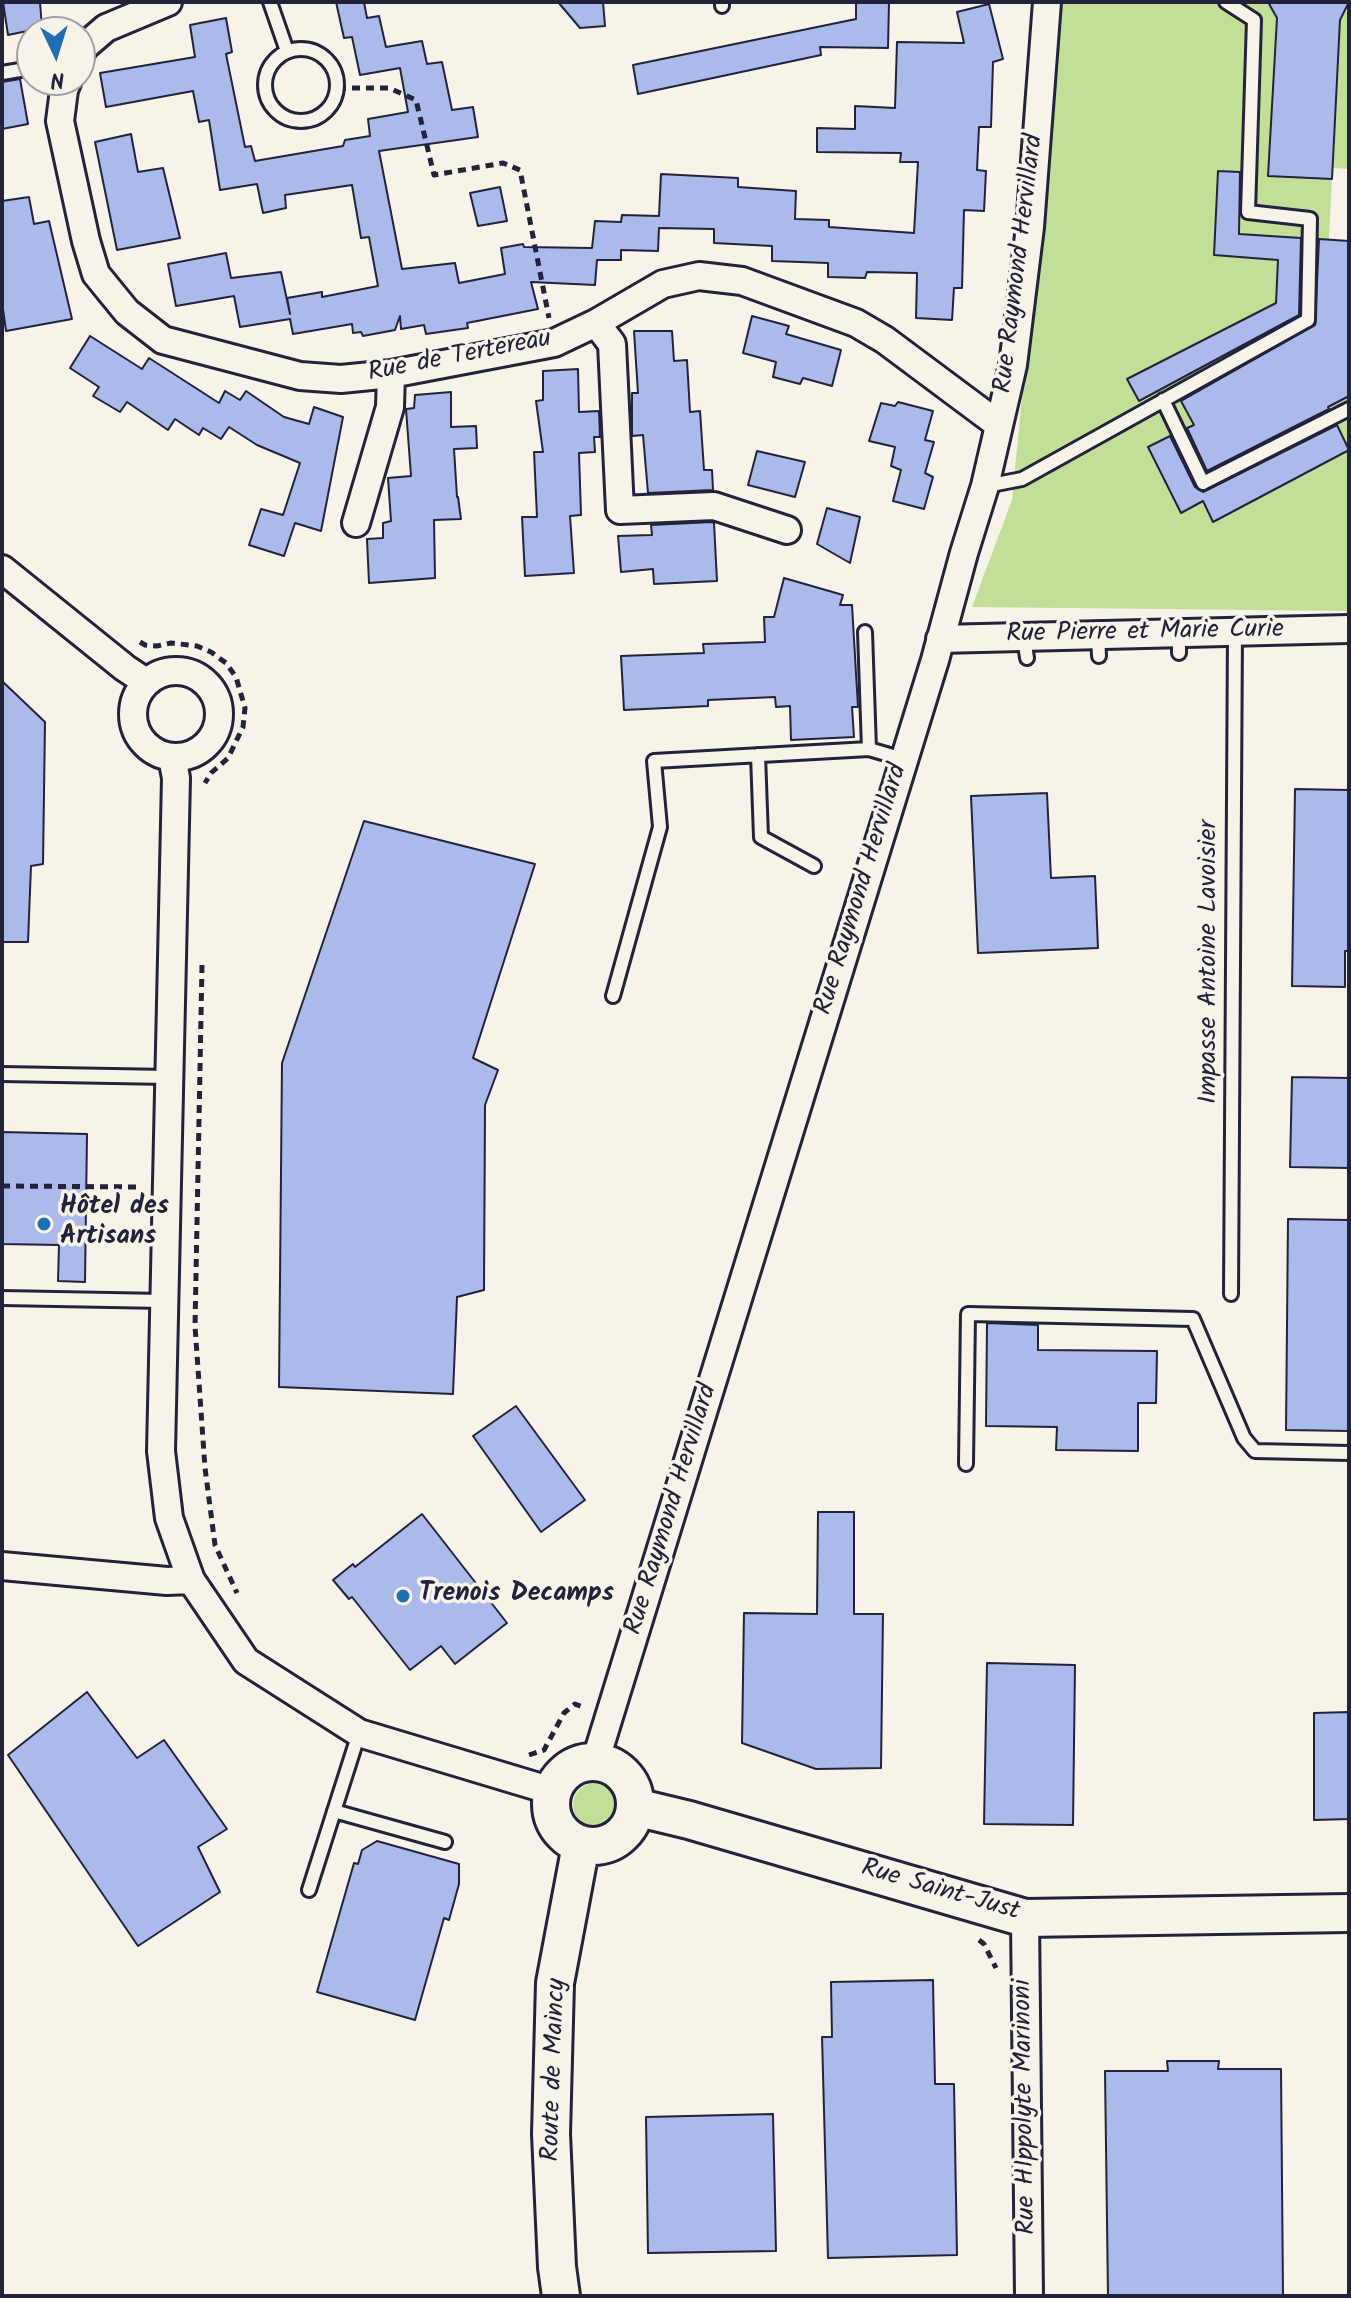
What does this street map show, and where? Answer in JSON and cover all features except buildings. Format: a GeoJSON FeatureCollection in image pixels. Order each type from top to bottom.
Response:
{"type":"FeatureCollection","features":[{"type":"Feature","properties":{"kind":"street"},"geometry":{"type":"LineString","coordinates":[[96,37],[106,28],[168,2]]}},
{"type":"Feature","properties":{"kind":"street","name":"Rue Raymond Hervillard"},"geometry":{"type":"LineString","coordinates":[[597,1761],[985,486],[1013,365],[1030,227],[1047,2]]}},
{"type":"Feature","properties":{"kind":"street","name":"Rue de Tertereau"},"geometry":{"type":"LineString","coordinates":[[63,96],[60,121],[96,274],[127,312],[163,340],[300,376],[341,379],[391,374],[554,343],[596,323],[663,284],[699,276],[742,281],[856,323],[885,340],[999,425]]}},
{"type":"Feature","properties":{"kind":"street"},"geometry":{"type":"LineString","coordinates":[[596,323],[612,344],[620,510],[714,506],[787,530]]}},
{"type":"Feature","properties":{"kind":"street"},"geometry":{"type":"LineString","coordinates":[[356,523],[390,407],[391,374]]}},
{"type":"Feature","properties":{"kind":"street"},"geometry":{"type":"LineString","coordinates":[[2,569],[146,682]]}},
{"type":"Feature","properties":{"kind":"street","name":"Rue Pierre et Marie Curie"},"geometry":{"type":"LineString","coordinates":[[940,639],[1025,648],[1179,642],[1235,631],[1349,629]]}},
{"type":"Feature","properties":{"kind":"street"},"geometry":{"type":"LineString","coordinates":[[174,671],[190,673],[203,680],[213,692],[219,707],[218,722],[212,737],[202,748],[188,755],[172,757],[156,752],[144,742],[135,728],[133,712],[137,696],[146,682],[159,674],[174,671]]}},
{"type":"Feature","properties":{"kind":"street"},"geometry":{"type":"LineString","coordinates":[[172,757],[176,778],[161,1451],[169,1518],[191,1580],[246,1661],[359,1733],[552,1791]]}},
{"type":"Feature","properties":{"kind":"street"},"geometry":{"type":"LineString","coordinates":[[2,1566],[167,1581],[191,1580]]}},
{"type":"Feature","properties":{"kind":"street"},"geometry":{"type":"LineString","coordinates":[[597,1761],[621,1771],[629,1782],[634,1793],[633,1819],[617,1839],[594,1846],[581,1845],[568,1839],[558,1829],[552,1811],[552,1791],[570,1768],[583,1762],[597,1761]]}},
{"type":"Feature","properties":{"kind":"street","name":"Rue Saint-Just"},"geometry":{"type":"LineString","coordinates":[[635,1807],[1025,1918],[1349,1913]]}},
{"type":"Feature","properties":{"kind":"street","name":"Route de Maincy"},"geometry":{"type":"LineString","coordinates":[[561,2296],[551,2134],[555,1983],[581,1845]]}},
{"type":"Feature","properties":{"kind":"street","name":"Rue HIppolyte Marinoni"},"geometry":{"type":"LineString","coordinates":[[1025,1918],[1029,2296]]}},
{"type":"Feature","properties":{"kind":"lane"},"geometry":{"type":"LineString","coordinates":[[270,2],[287,51]]}},
{"type":"Feature","properties":{"kind":"lane"},"geometry":{"type":"LineString","coordinates":[[985,486],[1022,479],[1308,320],[1310,219],[1248,212],[1254,20],[1226,2]]}},
{"type":"Feature","properties":{"kind":"lane"},"geometry":{"type":"LineString","coordinates":[[310,50],[322,55],[337,75],[335,101],[317,119],[292,121],[281,116],[266,96],[268,71],[275,60],[287,51],[310,50]]}},
{"type":"Feature","properties":{"kind":"lane"},"geometry":{"type":"LineString","coordinates":[[1163,400],[1203,483],[1349,409]]}},
{"type":"Feature","properties":{"kind":"lane","name":"Impasse Antoine Lavoisier"},"geometry":{"type":"LineString","coordinates":[[1231,1294],[1235,631]]}},
{"type":"Feature","properties":{"kind":"lane"},"geometry":{"type":"LineString","coordinates":[[865,632],[869,749]]}},
{"type":"Feature","properties":{"kind":"lane"},"geometry":{"type":"LineString","coordinates":[[613,996],[660,827],[654,761],[869,749],[903,759]]}},
{"type":"Feature","properties":{"kind":"lane"},"geometry":{"type":"LineString","coordinates":[[758,755],[761,837],[814,866]]}},
{"type":"Feature","properties":{"kind":"lane"},"geometry":{"type":"LineString","coordinates":[[2,1074],[168,1077]]}},
{"type":"Feature","properties":{"kind":"lane"},"geometry":{"type":"LineString","coordinates":[[2,1298],[164,1301]]}},
{"type":"Feature","properties":{"kind":"lane"},"geometry":{"type":"LineString","coordinates":[[966,1464],[968,1314],[1193,1319],[1244,1438],[1255,1451],[1349,1453]]}},
{"type":"Feature","properties":{"kind":"lane"},"geometry":{"type":"LineString","coordinates":[[309,1890],[359,1733]]}},
{"type":"Feature","properties":{"kind":"lane"},"geometry":{"type":"LineString","coordinates":[[334,1811],[445,1842]]}},
{"type":"Feature","properties":{"kind":"path"},"geometry":{"type":"LineString","coordinates":[[338,88],[389,88],[416,100],[434,175],[503,163],[520,170],[554,343]]}},
{"type":"Feature","properties":{"kind":"path"},"geometry":{"type":"LineString","coordinates":[[145,645],[171,643],[197,646],[226,663],[236,677],[245,708],[243,727],[228,758],[211,773],[204,791]]}},
{"type":"Feature","properties":{"kind":"path"},"geometry":{"type":"LineString","coordinates":[[203,953],[195,1326],[205,1468],[215,1545],[241,1602]]}},
{"type":"Feature","properties":{"kind":"path"},"geometry":{"type":"LineString","coordinates":[[2,1186],[166,1188]]}},
{"type":"Feature","properties":{"kind":"path"},"geometry":{"type":"LineString","coordinates":[[515,1752],[530,1756],[544,1750],[564,1713],[575,1704]]}},
{"type":"Feature","properties":{"kind":"green space"},"geometry":{"type":"Polygon","coordinates":[[[1060,2],[1264,2],[1277,18],[1268,175],[1332,179],[1324,329],[1216,465],[1349,396],[1349,611],[972,607],[1012,500],[1060,2]]]}},
{"type":"Feature","properties":{"kind":"green space"},"geometry":{"type":"Polygon","coordinates":[[[1349,7],[1349,169],[1333,168],[1340,20],[1349,7]]]}},
{"type":"Feature","properties":{"kind":"green space"},"geometry":{"type":"Polygon","coordinates":[[[595,1783],[610,1790],[617,1805],[610,1820],[595,1827],[580,1820],[573,1805],[580,1790],[595,1783]]]}},
{"type":"Feature","properties":{"kind":"place","name":"Hôtel des Artisans"},"geometry":{"type":"Point","coordinates":[44,1224]}},
{"type":"Feature","properties":{"kind":"place","name":"Trenois Decamps"},"geometry":{"type":"Point","coordinates":[403,1596]}}]}
